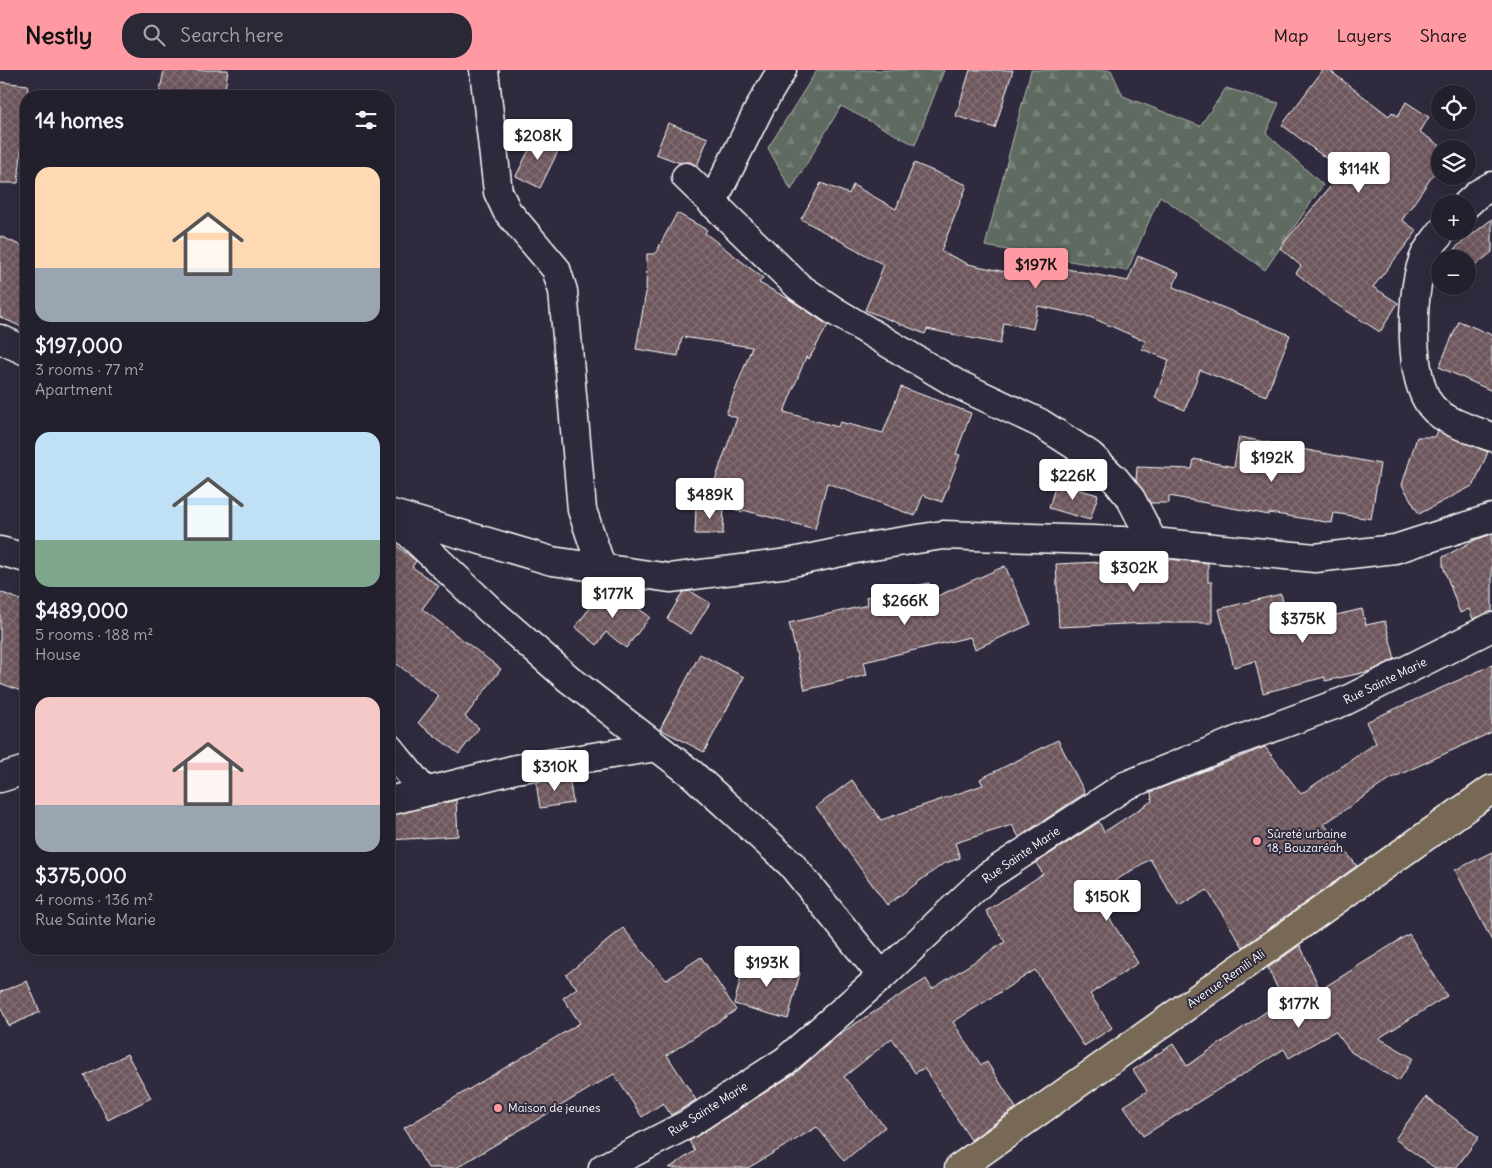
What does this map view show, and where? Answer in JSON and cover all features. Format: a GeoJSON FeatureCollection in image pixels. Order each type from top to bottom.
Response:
{"type":"FeatureCollection","features":[{"type":"Feature","properties":{"kind":"main road","name":"Avenue Remili Ali"},"geometry":{"type":"LineString","coordinates":[[959,1168],[1492,789]]}},
{"type":"Feature","properties":{"kind":"street"},"geometry":{"type":"LineString","coordinates":[[484,70],[498,192],[507,210],[556,269],[563,291],[582,510],[602,569]]}},
{"type":"Feature","properties":{"kind":"street"},"geometry":{"type":"LineString","coordinates":[[712,203],[761,105],[782,70]]}},
{"type":"Feature","properties":{"kind":"street"},"geometry":{"type":"LineString","coordinates":[[686,177],[800,287],[836,312],[957,384],[1040,423],[1090,455],[1115,479],[1131,499],[1153,542]]}},
{"type":"Feature","properties":{"kind":"street"},"geometry":{"type":"LineString","coordinates":[[1476,196],[1492,186]]}},
{"type":"Feature","properties":{"kind":"street"},"geometry":{"type":"LineString","coordinates":[[1435,240],[1426,253],[1418,280],[1413,325],[1419,374],[1427,401],[1449,421],[1492,437]]}},
{"type":"Feature","properties":{"kind":"street"},"geometry":{"type":"LineString","coordinates":[[0,340],[20,348]]}},
{"type":"Feature","properties":{"kind":"street"},"geometry":{"type":"LineString","coordinates":[[395,516],[552,561],[670,578],[788,563],[860,548],[943,536],[1153,542],[1315,558],[1395,549],[1492,518]]}},
{"type":"Feature","properties":{"kind":"street"},"geometry":{"type":"LineString","coordinates":[[395,520],[490,611],[548,660],[692,774],[791,864],[882,976]]}},
{"type":"Feature","properties":{"kind":"street"},"geometry":{"type":"LineString","coordinates":[[0,551],[20,556]]}},
{"type":"Feature","properties":{"kind":"street","name":"Rue Sainte Marie"},"geometry":{"type":"LineString","coordinates":[[604,1168],[688,1124],[784,1061],[882,976],[988,876],[1125,786],[1236,741],[1346,701],[1492,627]]}},
{"type":"Feature","properties":{"kind":"street"},"geometry":{"type":"LineString","coordinates":[[395,800],[516,769],[657,747]]}},
{"type":"Feature","properties":{"kind":"street"},"geometry":{"type":"LineString","coordinates":[[395,755],[425,792]]}},
{"type":"Feature","properties":{"kind":"street"},"geometry":{"type":"LineString","coordinates":[[0,778],[20,772]]}},
{"type":"Feature","properties":{"kind":"green space"},"geometry":{"type":"Polygon","coordinates":[[[817,70],[944,70],[915,145],[841,106],[791,190],[768,148],[817,70]]]}},
{"type":"Feature","properties":{"kind":"green space"},"geometry":{"type":"Polygon","coordinates":[[[1031,70],[1111,70],[1123,96],[1200,126],[1226,88],[1279,103],[1266,133],[1323,185],[1265,270],[1160,196],[1127,271],[985,246],[1031,70]]]}},
{"type":"Feature","properties":{"kind":"building"},"geometry":{"type":"Polygon","coordinates":[[[164,70],[228,70],[225,90],[160,90],[164,70]]]}},
{"type":"Feature","properties":{"kind":"building"},"geometry":{"type":"Polygon","coordinates":[[[970,70],[1013,70],[995,128],[956,116],[970,70]]]}},
{"type":"Feature","properties":{"kind":"building"},"geometry":{"type":"Polygon","coordinates":[[[1323,70],[1329,70],[1389,116],[1392,112],[1398,116],[1406,102],[1429,117],[1420,132],[1432,140],[1431,178],[1402,220],[1417,231],[1373,287],[1398,303],[1380,332],[1331,301],[1296,273],[1301,266],[1280,248],[1343,171],[1282,125],[1323,70]]]}},
{"type":"Feature","properties":{"kind":"building"},"geometry":{"type":"Polygon","coordinates":[[[0,82],[28,85],[27,90],[20,90],[20,163],[18,183],[0,183],[0,82]]]}},
{"type":"Feature","properties":{"kind":"building"},"geometry":{"type":"Polygon","coordinates":[[[668,123],[708,138],[697,166],[689,162],[680,163],[656,154],[668,123]]]}},
{"type":"Feature","properties":{"kind":"building"},"geometry":{"type":"Polygon","coordinates":[[[537,134],[560,147],[540,188],[516,176],[537,134]]]}},
{"type":"Feature","properties":{"kind":"building"},"geometry":{"type":"Polygon","coordinates":[[[914,163],[967,185],[941,251],[968,264],[1044,280],[1047,265],[1128,281],[1138,256],[1179,273],[1173,287],[1290,335],[1266,396],[1200,370],[1185,410],[1155,398],[1169,360],[1142,349],[1145,341],[1090,317],[1038,306],[1033,329],[1004,323],[1000,344],[927,329],[925,334],[865,310],[884,265],[801,219],[821,183],[849,194],[853,185],[896,209],[914,163]]]}},
{"type":"Feature","properties":{"kind":"building"},"geometry":{"type":"Polygon","coordinates":[[[677,213],[707,230],[705,233],[763,278],[759,283],[789,299],[828,325],[809,359],[806,357],[784,412],[838,427],[840,422],[883,433],[901,387],[971,413],[956,454],[960,455],[942,502],[923,495],[915,516],[827,483],[815,529],[743,510],[742,512],[708,500],[737,418],[726,414],[752,347],[682,337],[678,356],[636,349],[646,292],[647,254],[655,254],[677,213]]]}},
{"type":"Feature","properties":{"kind":"building"},"geometry":{"type":"Polygon","coordinates":[[[1492,219],[1492,252],[1476,265],[1476,250],[1456,250],[1455,248],[1465,240],[1476,240],[1476,232],[1492,219]]]}},
{"type":"Feature","properties":{"kind":"building"},"geometry":{"type":"Polygon","coordinates":[[[0,236],[20,245],[20,326],[0,317],[0,236]]]}},
{"type":"Feature","properties":{"kind":"building"},"geometry":{"type":"Polygon","coordinates":[[[1459,321],[1492,335],[1492,391],[1439,367],[1459,321]]]}},
{"type":"Feature","properties":{"kind":"building"},"geometry":{"type":"Polygon","coordinates":[[[1438,431],[1488,452],[1474,485],[1419,514],[1402,485],[1417,437],[1435,437],[1438,431]]]}},
{"type":"Feature","properties":{"kind":"building"},"geometry":{"type":"Polygon","coordinates":[[[1239,437],[1380,464],[1371,519],[1334,513],[1332,523],[1269,513],[1269,515],[1169,496],[1169,503],[1150,503],[1136,481],[1137,467],[1192,469],[1194,459],[1234,467],[1239,437]]]}},
{"type":"Feature","properties":{"kind":"building"},"geometry":{"type":"Polygon","coordinates":[[[1056,483],[1098,495],[1090,520],[1049,508],[1056,483]]]}},
{"type":"Feature","properties":{"kind":"building"},"geometry":{"type":"Polygon","coordinates":[[[696,506],[724,506],[723,534],[695,534],[696,506]]]}},
{"type":"Feature","properties":{"kind":"building"},"geometry":{"type":"Polygon","coordinates":[[[1492,534],[1492,612],[1473,619],[1469,609],[1460,613],[1443,566],[1443,557],[1477,539],[1492,534]]]}},
{"type":"Feature","properties":{"kind":"building"},"geometry":{"type":"Polygon","coordinates":[[[395,544],[416,561],[412,567],[439,586],[422,609],[501,669],[465,717],[479,728],[459,754],[418,723],[439,696],[395,663],[395,544]]]}},
{"type":"Feature","properties":{"kind":"building"},"geometry":{"type":"Polygon","coordinates":[[[1167,559],[1208,563],[1208,582],[1212,582],[1212,623],[1149,623],[1059,627],[1056,564],[1167,559]]]}},
{"type":"Feature","properties":{"kind":"building"},"geometry":{"type":"Polygon","coordinates":[[[1005,566],[1031,624],[975,649],[970,637],[864,662],[867,675],[805,690],[789,623],[868,605],[866,597],[929,583],[933,598],[1005,566]]]}},
{"type":"Feature","properties":{"kind":"building"},"geometry":{"type":"Polygon","coordinates":[[[608,585],[650,617],[626,648],[606,632],[597,645],[575,627],[608,585]]]}},
{"type":"Feature","properties":{"kind":"building"},"geometry":{"type":"Polygon","coordinates":[[[690,591],[710,603],[691,634],[667,619],[683,592],[690,591]]]}},
{"type":"Feature","properties":{"kind":"building"},"geometry":{"type":"Polygon","coordinates":[[[0,592],[20,600],[20,691],[0,683],[0,592]]]}},
{"type":"Feature","properties":{"kind":"building"},"geometry":{"type":"Polygon","coordinates":[[[1281,594],[1289,626],[1362,609],[1366,625],[1385,621],[1395,659],[1371,671],[1325,681],[1325,677],[1263,693],[1255,661],[1234,667],[1219,609],[1281,594]]]}},
{"type":"Feature","properties":{"kind":"building"},"geometry":{"type":"Polygon","coordinates":[[[700,654],[744,677],[704,752],[660,729],[700,654]]]}},
{"type":"Feature","properties":{"kind":"building"},"geometry":{"type":"Polygon","coordinates":[[[1492,665],[1492,732],[1390,779],[1324,824],[1357,866],[1243,947],[1207,890],[1179,907],[1150,859],[1094,894],[1138,963],[1090,994],[1112,1028],[1084,1046],[1035,970],[953,1022],[981,1065],[987,1062],[1016,1108],[971,1140],[924,1068],[915,1073],[892,1038],[844,1077],[885,1127],[844,1161],[817,1127],[748,1168],[669,1168],[695,1151],[689,1141],[794,1074],[841,1033],[926,979],[932,989],[1005,942],[986,911],[1043,874],[1036,863],[1099,822],[1104,832],[1152,801],[1151,792],[1265,747],[1301,794],[1376,743],[1366,722],[1492,665]]]}},
{"type":"Feature","properties":{"kind":"building"},"geometry":{"type":"Polygon","coordinates":[[[1058,740],[1085,793],[1019,837],[1012,825],[955,843],[960,858],[943,864],[887,905],[816,807],[852,780],[881,820],[983,785],[980,779],[1058,740]]]}},
{"type":"Feature","properties":{"kind":"building"},"geometry":{"type":"Polygon","coordinates":[[[569,776],[573,803],[540,808],[536,782],[569,776]]]}},
{"type":"Feature","properties":{"kind":"building"},"geometry":{"type":"Polygon","coordinates":[[[456,800],[458,836],[395,840],[395,815],[456,800]]]}},
{"type":"Feature","properties":{"kind":"building"},"geometry":{"type":"Polygon","coordinates":[[[1492,852],[1492,941],[1455,870],[1492,852]]]}},
{"type":"Feature","properties":{"kind":"building"},"geometry":{"type":"Polygon","coordinates":[[[623,928],[666,980],[701,957],[736,1010],[667,1055],[696,1100],[671,1115],[663,1103],[642,1117],[614,1074],[456,1168],[428,1168],[404,1128],[580,1023],[563,998],[577,988],[566,975],[623,928]]]}},
{"type":"Feature","properties":{"kind":"building"},"geometry":{"type":"Polygon","coordinates":[[[1409,934],[1447,996],[1379,1038],[1413,1058],[1399,1081],[1351,1052],[1335,1031],[1289,1058],[1284,1049],[1143,1136],[1124,1106],[1147,1091],[1133,1070],[1173,1044],[1187,1066],[1283,1000],[1268,968],[1300,945],[1320,990],[1409,934]]]}},
{"type":"Feature","properties":{"kind":"building"},"geometry":{"type":"Polygon","coordinates":[[[746,958],[800,973],[788,1019],[734,1004],[746,958]]]}},
{"type":"Feature","properties":{"kind":"building"},"geometry":{"type":"Polygon","coordinates":[[[27,981],[40,1012],[9,1026],[0,1006],[0,992],[27,981]]]}},
{"type":"Feature","properties":{"kind":"building"},"geometry":{"type":"Polygon","coordinates":[[[127,1054],[151,1098],[108,1120],[85,1076],[127,1054]]]}},
{"type":"Feature","properties":{"kind":"building"},"geometry":{"type":"Polygon","coordinates":[[[1426,1097],[1479,1137],[1456,1168],[1435,1168],[1395,1139],[1426,1097]]]}},
{"type":"Feature","properties":{"kind":"place","name":"Sûreté urbaine 18, Bouzaréah"},"geometry":{"type":"Point","coordinates":[1257,841]}},
{"type":"Feature","properties":{"kind":"place","name":"Maison de jeunes"},"geometry":{"type":"Point","coordinates":[498,1108]}}]}
